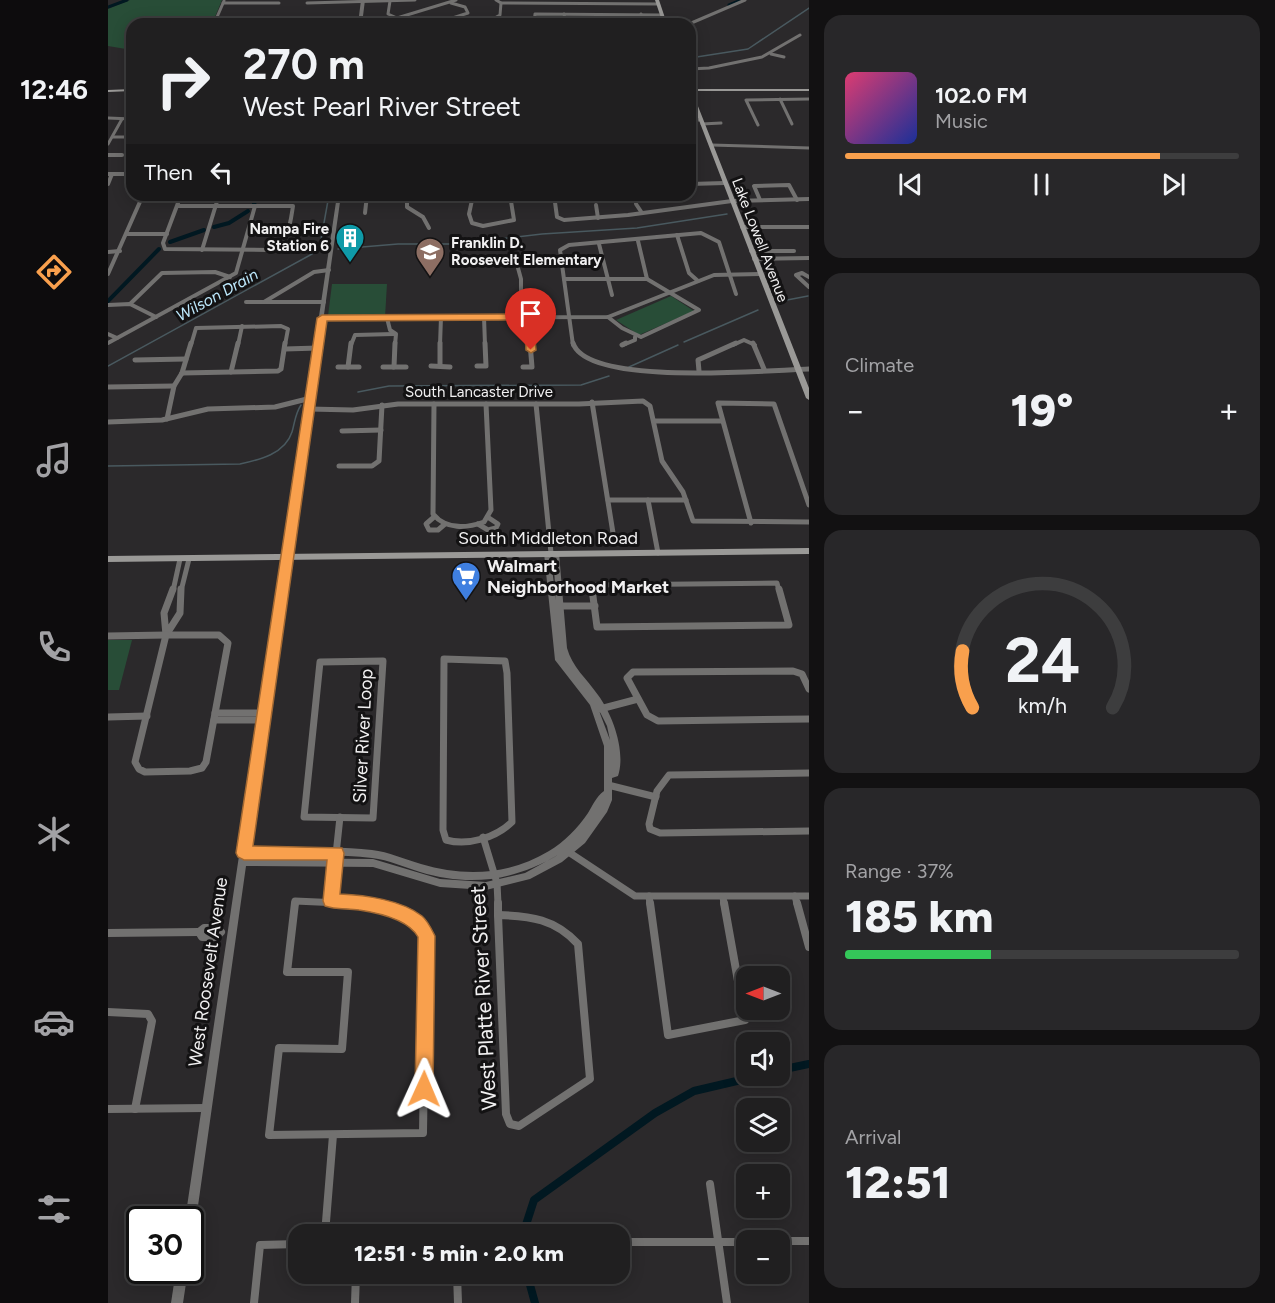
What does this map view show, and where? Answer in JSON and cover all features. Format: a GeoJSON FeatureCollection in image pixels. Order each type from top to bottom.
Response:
{"type":"FeatureCollection","features":[{"type":"Feature","properties":{"kind":"main road"},"geometry":{"type":"LineString","coordinates":[[657,2],[663,18]]}},
{"type":"Feature","properties":{"kind":"main road"},"geometry":{"type":"LineString","coordinates":[[108,91],[126,90]]}},
{"type":"Feature","properties":{"kind":"main road"},"geometry":{"type":"LineString","coordinates":[[696,91],[808,90]]}},
{"type":"Feature","properties":{"kind":"main road","name":"Lake Lowell Avenue"},"geometry":{"type":"LineString","coordinates":[[696,107],[808,398]]}},
{"type":"Feature","properties":{"kind":"main road","name":"South Middleton Road"},"geometry":{"type":"LineString","coordinates":[[108,558],[808,551]]}},
{"type":"Feature","properties":{"kind":"street"},"geometry":{"type":"LineString","coordinates":[[305,11],[307,1],[415,0]]}},
{"type":"Feature","properties":{"kind":"street"},"geometry":{"type":"LineString","coordinates":[[390,1],[388,14],[397,18],[456,0]]}},
{"type":"Feature","properties":{"kind":"street"},"geometry":{"type":"LineString","coordinates":[[496,0],[501,3],[657,2]]}},
{"type":"Feature","properties":{"kind":"street"},"geometry":{"type":"LineString","coordinates":[[696,21],[745,0]]}},
{"type":"Feature","properties":{"kind":"street"},"geometry":{"type":"LineString","coordinates":[[217,18],[224,1],[279,1],[276,11]]}},
{"type":"Feature","properties":{"kind":"street"},"geometry":{"type":"LineString","coordinates":[[248,11],[251,1]]}},
{"type":"Feature","properties":{"kind":"street"},"geometry":{"type":"LineString","coordinates":[[333,10],[335,1]]}},
{"type":"Feature","properties":{"kind":"street"},"geometry":{"type":"LineString","coordinates":[[361,18],[363,1]]}},
{"type":"Feature","properties":{"kind":"street"},"geometry":{"type":"LineString","coordinates":[[451,3],[467,8],[468,13],[454,18]]}},
{"type":"Feature","properties":{"kind":"street"},"geometry":{"type":"LineString","coordinates":[[496,18],[500,15],[501,3]]}},
{"type":"Feature","properties":{"kind":"street"},"geometry":{"type":"LineString","coordinates":[[585,4],[587,14]]}},
{"type":"Feature","properties":{"kind":"street"},"geometry":{"type":"LineString","coordinates":[[534,18],[534,14],[662,15]]}},
{"type":"Feature","properties":{"kind":"street"},"geometry":{"type":"LineString","coordinates":[[564,14],[565,18]]}},
{"type":"Feature","properties":{"kind":"street"},"geometry":{"type":"LineString","coordinates":[[609,14],[609,18]]}},
{"type":"Feature","properties":{"kind":"street"},"geometry":{"type":"LineString","coordinates":[[641,14],[642,18]]}},
{"type":"Feature","properties":{"kind":"street"},"geometry":{"type":"LineString","coordinates":[[696,69],[709,68],[771,54],[800,35]]}},
{"type":"Feature","properties":{"kind":"street"},"geometry":{"type":"LineString","coordinates":[[771,54],[784,57]]}},
{"type":"Feature","properties":{"kind":"street"},"geometry":{"type":"LineString","coordinates":[[709,68],[712,72]]}},
{"type":"Feature","properties":{"kind":"street"},"geometry":{"type":"LineString","coordinates":[[752,90],[756,99]]}},
{"type":"Feature","properties":{"kind":"street"},"geometry":{"type":"LineString","coordinates":[[780,99],[792,124]]}},
{"type":"Feature","properties":{"kind":"street"},"geometry":{"type":"LineString","coordinates":[[758,125],[746,100],[808,99]]}},
{"type":"Feature","properties":{"kind":"street"},"geometry":{"type":"LineString","coordinates":[[108,118],[126,119]]}},
{"type":"Feature","properties":{"kind":"street"},"geometry":{"type":"LineString","coordinates":[[108,144],[122,119]]}},
{"type":"Feature","properties":{"kind":"street"},"geometry":{"type":"LineString","coordinates":[[696,120],[721,123]]}},
{"type":"Feature","properties":{"kind":"street"},"geometry":{"type":"LineString","coordinates":[[113,137],[126,136]]}},
{"type":"Feature","properties":{"kind":"street"},"geometry":{"type":"LineString","coordinates":[[711,145],[808,148]]}},
{"type":"Feature","properties":{"kind":"street"},"geometry":{"type":"LineString","coordinates":[[108,155],[122,155]]}},
{"type":"Feature","properties":{"kind":"street"},"geometry":{"type":"LineString","coordinates":[[108,184],[110,174],[126,174]]}},
{"type":"Feature","properties":{"kind":"street"},"geometry":{"type":"LineString","coordinates":[[696,184],[725,183]]}},
{"type":"Feature","properties":{"kind":"street"},"geometry":{"type":"LineString","coordinates":[[760,200],[754,186],[789,185],[797,200]]}},
{"type":"Feature","properties":{"kind":"street"},"geometry":{"type":"LineString","coordinates":[[555,201],[558,219],[598,218],[732,201],[808,200]]}},
{"type":"Feature","properties":{"kind":"street"},"geometry":{"type":"LineString","coordinates":[[108,274],[141,201]]}},
{"type":"Feature","properties":{"kind":"street"},"geometry":{"type":"LineString","coordinates":[[177,206],[293,206],[286,241],[270,250],[163,248],[167,234],[177,206],[179,201]]}},
{"type":"Feature","properties":{"kind":"street"},"geometry":{"type":"LineString","coordinates":[[202,250],[217,201]]}},
{"type":"Feature","properties":{"kind":"street","name":"West Roosevelt Avenue"},"geometry":{"type":"LineString","coordinates":[[191,1206],[338,201]]}},
{"type":"Feature","properties":{"kind":"street"},"geometry":{"type":"LineString","coordinates":[[365,213],[366,201]]}},
{"type":"Feature","properties":{"kind":"street"},"geometry":{"type":"LineString","coordinates":[[407,201],[409,209],[423,217],[429,228]]}},
{"type":"Feature","properties":{"kind":"street"},"geometry":{"type":"LineString","coordinates":[[472,201],[467,211],[468,216],[472,223],[483,226],[514,220],[511,201]]}},
{"type":"Feature","properties":{"kind":"street"},"geometry":{"type":"LineString","coordinates":[[636,204],[642,213]]}},
{"type":"Feature","properties":{"kind":"street"},"geometry":{"type":"LineString","coordinates":[[596,205],[598,218]]}},
{"type":"Feature","properties":{"kind":"street"},"geometry":{"type":"LineString","coordinates":[[108,343],[230,277],[238,269],[255,206]]}},
{"type":"Feature","properties":{"kind":"street"},"geometry":{"type":"LineString","coordinates":[[742,227],[808,227]]}},
{"type":"Feature","properties":{"kind":"street"},"geometry":{"type":"LineString","coordinates":[[736,294],[716,238],[701,233],[563,247],[560,250],[574,348],[581,359],[603,368],[623,371],[808,369]]}},
{"type":"Feature","properties":{"kind":"street"},"geometry":{"type":"LineString","coordinates":[[127,234],[167,234]]}},
{"type":"Feature","properties":{"kind":"street"},"geometry":{"type":"LineString","coordinates":[[677,235],[689,273],[698,281]]}},
{"type":"Feature","properties":{"kind":"street"},"geometry":{"type":"LineString","coordinates":[[638,241],[647,279]]}},
{"type":"Feature","properties":{"kind":"street"},"geometry":{"type":"LineString","coordinates":[[599,244],[606,279],[612,295]]}},
{"type":"Feature","properties":{"kind":"street"},"geometry":{"type":"LineString","coordinates":[[108,252],[120,251]]}},
{"type":"Feature","properties":{"kind":"street"},"geometry":{"type":"LineString","coordinates":[[751,251],[794,251]]}},
{"type":"Feature","properties":{"kind":"street"},"geometry":{"type":"LineString","coordinates":[[515,257],[521,279],[521,317]]}},
{"type":"Feature","properties":{"kind":"street"},"geometry":{"type":"LineString","coordinates":[[754,259],[808,258]]}},
{"type":"Feature","properties":{"kind":"street"},"geometry":{"type":"LineString","coordinates":[[264,302],[314,272],[329,270]]}},
{"type":"Feature","properties":{"kind":"street"},"geometry":{"type":"LineString","coordinates":[[130,304],[162,273],[215,272],[230,277]]}},
{"type":"Feature","properties":{"kind":"street"},"geometry":{"type":"LineString","coordinates":[[808,277],[802,273],[795,275],[808,284]]}},
{"type":"Feature","properties":{"kind":"street"},"geometry":{"type":"LineString","coordinates":[[322,318],[608,317],[714,275],[760,274]]}},
{"type":"Feature","properties":{"kind":"street"},"geometry":{"type":"LineString","coordinates":[[564,279],[647,279],[698,308],[698,313],[641,337],[635,337],[608,317]]}},
{"type":"Feature","properties":{"kind":"street"},"geometry":{"type":"LineString","coordinates":[[246,303],[324,302]]}},
{"type":"Feature","properties":{"kind":"street"},"geometry":{"type":"LineString","coordinates":[[108,305],[130,304],[156,318]]}},
{"type":"Feature","properties":{"kind":"street"},"geometry":{"type":"LineString","coordinates":[[484,317],[486,366]]}},
{"type":"Feature","properties":{"kind":"street"},"geometry":{"type":"LineString","coordinates":[[528,317],[532,367]]}},
{"type":"Feature","properties":{"kind":"street"},"geometry":{"type":"LineString","coordinates":[[387,318],[390,330],[394,334],[394,367]]}},
{"type":"Feature","properties":{"kind":"street"},"geometry":{"type":"LineString","coordinates":[[440,366],[441,318]]}},
{"type":"Feature","properties":{"kind":"street"},"geometry":{"type":"LineString","coordinates":[[231,372],[242,326]]}},
{"type":"Feature","properties":{"kind":"street"},"geometry":{"type":"LineString","coordinates":[[167,419],[174,386],[182,372],[194,331],[199,327],[286,326],[288,329],[278,371],[182,372]]}},
{"type":"Feature","properties":{"kind":"street"},"geometry":{"type":"LineString","coordinates":[[108,334],[117,338]]}},
{"type":"Feature","properties":{"kind":"street"},"geometry":{"type":"LineString","coordinates":[[348,367],[352,339],[355,335],[394,334]]}},
{"type":"Feature","properties":{"kind":"street"},"geometry":{"type":"LineString","coordinates":[[622,345],[635,340],[635,337]]}},
{"type":"Feature","properties":{"kind":"street"},"geometry":{"type":"LineString","coordinates":[[699,371],[698,360],[744,340],[755,344],[764,369]]}},
{"type":"Feature","properties":{"kind":"street"},"geometry":{"type":"LineString","coordinates":[[285,349],[318,348]]}},
{"type":"Feature","properties":{"kind":"street"},"geometry":{"type":"LineString","coordinates":[[135,360],[186,359]]}},
{"type":"Feature","properties":{"kind":"street"},"geometry":{"type":"LineString","coordinates":[[430,366],[450,367]]}},
{"type":"Feature","properties":{"kind":"street"},"geometry":{"type":"LineString","coordinates":[[477,366],[495,366]]}},
{"type":"Feature","properties":{"kind":"street"},"geometry":{"type":"LineString","coordinates":[[339,367],[359,367]]}},
{"type":"Feature","properties":{"kind":"street"},"geometry":{"type":"LineString","coordinates":[[383,367],[406,367]]}},
{"type":"Feature","properties":{"kind":"street"},"geometry":{"type":"LineString","coordinates":[[523,367],[541,367]]}},
{"type":"Feature","properties":{"kind":"street"},"geometry":{"type":"LineString","coordinates":[[108,387],[174,386]]}},
{"type":"Feature","properties":{"kind":"street"},"geometry":{"type":"LineString","coordinates":[[108,422],[167,419],[208,409],[275,407],[311,398]]}},
{"type":"Feature","properties":{"kind":"street"},"geometry":{"type":"LineString","coordinates":[[592,402],[613,533]]}},
{"type":"Feature","properties":{"kind":"street","name":"South Lancaster Drive"},"geometry":{"type":"LineString","coordinates":[[309,409],[353,410],[382,405],[434,404],[648,403],[654,421]]}},
{"type":"Feature","properties":{"kind":"street"},"geometry":{"type":"LineString","coordinates":[[752,523],[718,403],[772,403],[808,505]]}},
{"type":"Feature","properties":{"kind":"street"},"geometry":{"type":"LineString","coordinates":[[434,404],[434,517],[426,524],[429,530],[438,530],[445,524]]}},
{"type":"Feature","properties":{"kind":"street"},"geometry":{"type":"LineString","coordinates":[[434,517],[445,524],[478,524],[489,518],[491,510],[486,404]]}},
{"type":"Feature","properties":{"kind":"street"},"geometry":{"type":"LineString","coordinates":[[243,857],[336,857],[373,863],[454,885],[486,886],[496,880],[527,876],[593,827],[608,800],[608,785],[616,768],[615,748],[612,730],[567,662],[563,648],[556,606],[536,404]]}},
{"type":"Feature","properties":{"kind":"street"},"geometry":{"type":"LineString","coordinates":[[339,466],[378,465],[382,405]]}},
{"type":"Feature","properties":{"kind":"street"},"geometry":{"type":"LineString","coordinates":[[722,421],[654,421],[662,461],[678,483],[693,521],[808,522]]}},
{"type":"Feature","properties":{"kind":"street"},"geometry":{"type":"LineString","coordinates":[[342,431],[381,430]]}},
{"type":"Feature","properties":{"kind":"street"},"geometry":{"type":"LineString","coordinates":[[800,482],[808,482]]}},
{"type":"Feature","properties":{"kind":"street"},"geometry":{"type":"LineString","coordinates":[[608,500],[686,500]]}},
{"type":"Feature","properties":{"kind":"street"},"geometry":{"type":"LineString","coordinates":[[648,500],[658,553]]}},
{"type":"Feature","properties":{"kind":"street"},"geometry":{"type":"LineString","coordinates":[[478,524],[488,530],[496,528],[498,524],[489,518]]}},
{"type":"Feature","properties":{"kind":"street"},"geometry":{"type":"LineString","coordinates":[[166,635],[180,613],[179,598],[184,559]]}},
{"type":"Feature","properties":{"kind":"street"},"geometry":{"type":"LineString","coordinates":[[108,636],[166,635],[219,635],[226,639],[228,644],[206,762],[202,768],[156,772],[139,769],[135,762],[166,635],[164,613],[184,559]]}},
{"type":"Feature","properties":{"kind":"street"},"geometry":{"type":"LineString","coordinates":[[777,583],[789,625],[597,627],[594,606],[592,585],[777,583]]}},
{"type":"Feature","properties":{"kind":"street"},"geometry":{"type":"LineString","coordinates":[[556,606],[594,606]]}},
{"type":"Feature","properties":{"kind":"street"},"geometry":{"type":"LineString","coordinates":[[444,660],[505,661],[512,822],[508,827],[483,837],[454,843],[446,840],[443,830],[444,660]]}},
{"type":"Feature","properties":{"kind":"street","name":"Silver River Loop"},"geometry":{"type":"LineString","coordinates":[[383,661],[373,818],[339,817],[304,817],[320,662],[383,661]]}},
{"type":"Feature","properties":{"kind":"street"},"geometry":{"type":"LineString","coordinates":[[808,689],[800,671],[633,672],[627,675],[627,681],[651,719],[722,722],[808,719]]}},
{"type":"Feature","properties":{"kind":"street"},"geometry":{"type":"LineString","coordinates":[[599,709],[638,699]]}},
{"type":"Feature","properties":{"kind":"street"},"geometry":{"type":"LineString","coordinates":[[108,717],[147,716]]}},
{"type":"Feature","properties":{"kind":"street"},"geometry":{"type":"LineString","coordinates":[[214,716],[263,716]]}},
{"type":"Feature","properties":{"kind":"street"},"geometry":{"type":"LineString","coordinates":[[808,773],[665,777],[647,818],[650,829],[660,833],[808,831]]}},
{"type":"Feature","properties":{"kind":"street"},"geometry":{"type":"LineString","coordinates":[[608,785],[656,797]]}},
{"type":"Feature","properties":{"kind":"street"},"geometry":{"type":"LineString","coordinates":[[331,901],[339,817]]}},
{"type":"Feature","properties":{"kind":"street","name":"West Platte River Street"},"geometry":{"type":"LineString","coordinates":[[483,837],[496,880],[506,1114],[510,1124],[519,1126],[590,1079],[578,944],[567,931],[546,919],[537,916],[498,915]]}},
{"type":"Feature","properties":{"kind":"street"},"geometry":{"type":"LineString","coordinates":[[565,849],[635,896],[808,896]]}},
{"type":"Feature","properties":{"kind":"street"},"geometry":{"type":"LineString","coordinates":[[649,896],[668,1035],[745,1020],[723,897]]}},
{"type":"Feature","properties":{"kind":"street"},"geometry":{"type":"LineString","coordinates":[[795,896],[808,947]]}},
{"type":"Feature","properties":{"kind":"street"},"geometry":{"type":"LineString","coordinates":[[295,901],[331,901],[359,902],[407,915],[419,923],[426,936],[423,1133],[269,1135],[279,1048],[342,1048],[348,972],[287,972],[295,901]]}},
{"type":"Feature","properties":{"kind":"street"},"geometry":{"type":"LineString","coordinates":[[108,933],[199,932],[202,937],[216,937],[220,932],[233,932]]}},
{"type":"Feature","properties":{"kind":"street"},"geometry":{"type":"LineString","coordinates":[[108,1012],[148,1014],[152,1021],[135,1109]]}},
{"type":"Feature","properties":{"kind":"street"},"geometry":{"type":"LineString","coordinates":[[108,1109],[206,1108]]}},
{"type":"Feature","properties":{"kind":"street"},"geometry":{"type":"LineString","coordinates":[[326,1224],[333,1135]]}},
{"type":"Feature","properties":{"kind":"street"},"geometry":{"type":"LineString","coordinates":[[710,1184],[728,1303]]}},
{"type":"Feature","properties":{"kind":"street"},"geometry":{"type":"LineString","coordinates":[[790,1241],[808,1241]]}},
{"type":"Feature","properties":{"kind":"street"},"geometry":{"type":"LineString","coordinates":[[630,1242],[736,1242]]}},
{"type":"Feature","properties":{"kind":"street"},"geometry":{"type":"LineString","coordinates":[[254,1303],[260,1245],[288,1244]]}},
{"type":"Feature","properties":{"kind":"street"},"geometry":{"type":"LineString","coordinates":[[177,1303],[180,1284]]}},
{"type":"Feature","properties":{"kind":"street"},"geometry":{"type":"LineString","coordinates":[[355,1303],[356,1284]]}},
{"type":"Feature","properties":{"kind":"street"},"geometry":{"type":"LineString","coordinates":[[457,1284],[458,1303]]}},
{"type":"Feature","properties":{"kind":"green space"},"geometry":{"type":"Polygon","coordinates":[[[130,0],[222,0],[214,18],[126,18],[126,49],[108,46],[108,9],[130,0]]]}},
{"type":"Feature","properties":{"kind":"green space"},"geometry":{"type":"Polygon","coordinates":[[[332,284],[387,284],[385,317],[328,316],[332,284]]]}},
{"type":"Feature","properties":{"kind":"green space"},"geometry":{"type":"Polygon","coordinates":[[[671,296],[694,311],[639,335],[616,320],[671,296]]]}},
{"type":"Feature","properties":{"kind":"green space"},"geometry":{"type":"Polygon","coordinates":[[[108,640],[132,640],[119,690],[108,690],[108,640]]]}},
{"type":"Feature","properties":{"kind":"waterway"},"geometry":{"type":"LineString","coordinates":[[108,7],[127,0]]}},
{"type":"Feature","properties":{"kind":"waterway"},"geometry":{"type":"LineString","coordinates":[[729,5],[741,0]]}},
{"type":"Feature","properties":{"kind":"waterway","name":"Wilson Drain"},"geometry":{"type":"LineString","coordinates":[[696,57],[748,49],[809,8]]}},
{"type":"Feature","properties":{"kind":"waterway","name":"Wilson Drain"},"geometry":{"type":"LineString","coordinates":[[108,366],[312,254],[320,245],[328,201]]}},
{"type":"Feature","properties":{"kind":"waterway"},"geometry":{"type":"LineString","coordinates":[[214,227],[229,223],[248,211]]}},
{"type":"Feature","properties":{"kind":"waterway"},"geometry":{"type":"LineString","coordinates":[[338,249],[398,244],[458,244],[542,234],[637,228],[727,214]]}},
{"type":"Feature","properties":{"kind":"waterway"},"geometry":{"type":"LineString","coordinates":[[170,242],[204,230]]}},
{"type":"Feature","properties":{"kind":"waterway"},"geometry":{"type":"LineString","coordinates":[[108,301],[159,249]]}},
{"type":"Feature","properties":{"kind":"waterway"},"geometry":{"type":"LineString","coordinates":[[787,300],[808,296]]}},
{"type":"Feature","properties":{"kind":"waterway"},"geometry":{"type":"LineString","coordinates":[[684,342],[758,310]]}},
{"type":"Feature","properties":{"kind":"waterway"},"geometry":{"type":"LineString","coordinates":[[629,367],[678,345]]}},
{"type":"Feature","properties":{"kind":"waterway"},"geometry":{"type":"LineString","coordinates":[[358,392],[389,386],[581,385],[609,376]]}},
{"type":"Feature","properties":{"kind":"waterway"},"geometry":{"type":"LineString","coordinates":[[108,466],[240,464],[255,460],[270,455],[284,446],[289,440],[301,405]]}},
{"type":"Feature","properties":{"kind":"waterway"},"geometry":{"type":"LineString","coordinates":[[790,1068],[809,1064]]}},
{"type":"Feature","properties":{"kind":"waterway"},"geometry":{"type":"LineString","coordinates":[[526,1224],[534,1200],[655,1113],[694,1091],[736,1081]]}},
{"type":"Feature","properties":{"kind":"waterway"},"geometry":{"type":"LineString","coordinates":[[530,1284],[535,1303]]}},
{"type":"Feature","properties":{"kind":"place","name":"Nampa Fire Station 6"},"geometry":{"type":"Point","coordinates":[350,264]}},
{"type":"Feature","properties":{"kind":"place","name":"Franklin D. Roosevelt Elementary"},"geometry":{"type":"Point","coordinates":[430,278]}},
{"type":"Feature","properties":{"kind":"place","name":"Walmart Neighborhood Market"},"geometry":{"type":"Point","coordinates":[466,602]}},
{"type":"Feature","properties":{"kind":"route"},"geometry":{"type":"LineString","coordinates":[[424,1089],[426,936],[419,923],[407,915],[359,902],[331,901],[336,853],[244,853],[260,740],[322,318],[528,317],[531,350]]}}]}
